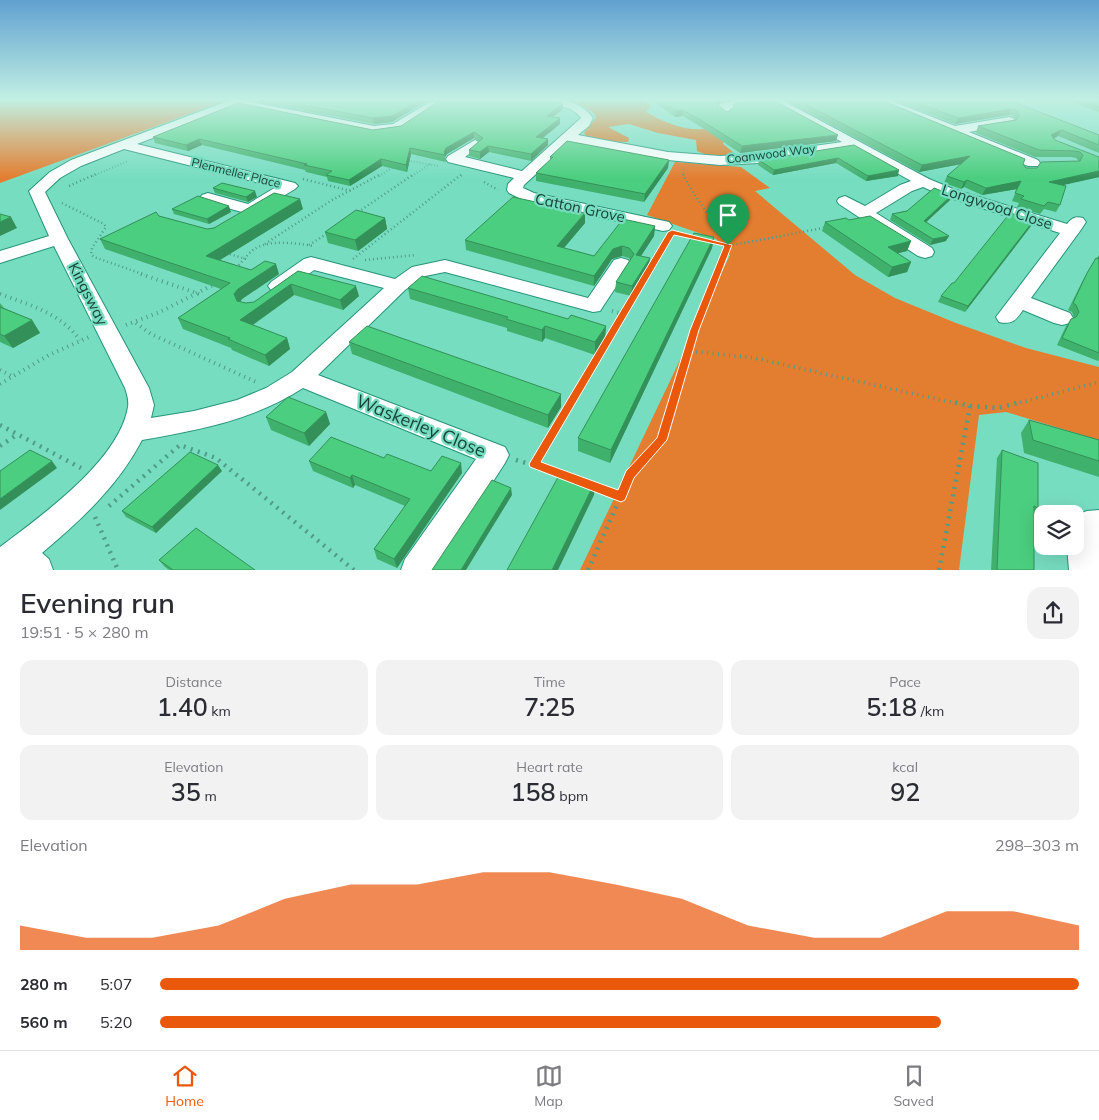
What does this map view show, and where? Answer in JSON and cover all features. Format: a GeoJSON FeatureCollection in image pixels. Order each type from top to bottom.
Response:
{"type":"FeatureCollection","features":[{"type":"Feature","properties":{"kind":"street","name":"Kingsway"},"geometry":{"type":"LineString","coordinates":[[18,563],[100,479],[135,431],[142,405],[138,388],[59,239],[37,191],[44,183],[63,170],[172,126]]}},
{"type":"Feature","properties":{"kind":"street"},"geometry":{"type":"LineString","coordinates":[[354,126],[374,130],[398,126]]}},
{"type":"Feature","properties":{"kind":"street"},"geometry":{"type":"LineString","coordinates":[[568,137],[582,126]]}},
{"type":"Feature","properties":{"kind":"street","name":"Longwood Close"},"geometry":{"type":"LineString","coordinates":[[821,126],[924,182],[947,192],[1075,225],[1013,309],[1062,318]]}},
{"type":"Feature","properties":{"kind":"street"},"geometry":{"type":"LineString","coordinates":[[945,126],[1036,165]]}},
{"type":"Feature","properties":{"kind":"street"},"geometry":{"type":"LineString","coordinates":[[956,130],[979,126]]}},
{"type":"Feature","properties":{"kind":"street","name":"Coanwood Way"},"geometry":{"type":"LineString","coordinates":[[568,137],[687,158],[711,160],[753,159],[853,144]]}},
{"type":"Feature","properties":{"kind":"street","name":"Catton Grove"},"geometry":{"type":"LineString","coordinates":[[568,137],[516,184],[516,190],[529,197],[663,226]]}},
{"type":"Feature","properties":{"kind":"street","name":"Catton Grove"},"geometry":{"type":"LineString","coordinates":[[475,144],[452,159],[524,176]]}},
{"type":"Feature","properties":{"kind":"street","name":"Plenmeller Place"},"geometry":{"type":"LineString","coordinates":[[122,145],[290,186],[234,218]]}},
{"type":"Feature","properties":{"kind":"street","name":"Longwood Close"},"geometry":{"type":"LineString","coordinates":[[865,213],[906,188],[924,182]]}},
{"type":"Feature","properties":{"kind":"street"},"geometry":{"type":"LineString","coordinates":[[208,198],[249,209]]}},
{"type":"Feature","properties":{"kind":"street"},"geometry":{"type":"LineString","coordinates":[[845,200],[925,252]]}},
{"type":"Feature","properties":{"kind":"street"},"geometry":{"type":"LineString","coordinates":[[0,257],[59,239]]}},
{"type":"Feature","properties":{"kind":"street"},"geometry":{"type":"LineString","coordinates":[[266,295],[312,263],[398,286]]}},
{"type":"Feature","properties":{"kind":"street"},"geometry":{"type":"LineString","coordinates":[[135,431],[194,421],[243,408],[275,394],[301,378],[398,286],[419,271],[445,266],[593,306],[621,264]]}},
{"type":"Feature","properties":{"kind":"street","name":"Waskerley Close"},"geometry":{"type":"LineString","coordinates":[[301,378],[495,455],[417,570]]}},
{"type":"Feature","properties":{"kind":"street"},"geometry":{"type":"LineString","coordinates":[[1085,570],[1082,542],[1087,525],[1099,524]]}},
{"type":"Feature","properties":{"kind":"path"},"geometry":{"type":"LineString","coordinates":[[63,189],[150,152]]}},
{"type":"Feature","properties":{"kind":"path"},"geometry":{"type":"LineString","coordinates":[[262,245],[332,200],[364,185],[411,156]]}},
{"type":"Feature","properties":{"kind":"path"},"geometry":{"type":"LineString","coordinates":[[687,158],[682,173],[683,180],[712,217],[728,246]]}},
{"type":"Feature","properties":{"kind":"path"},"geometry":{"type":"LineString","coordinates":[[357,213],[430,164]]}},
{"type":"Feature","properties":{"kind":"path"},"geometry":{"type":"LineString","coordinates":[[339,270],[476,164]]}},
{"type":"Feature","properties":{"kind":"path"},"geometry":{"type":"LineString","coordinates":[[319,182],[327,178]]}},
{"type":"Feature","properties":{"kind":"path"},"geometry":{"type":"LineString","coordinates":[[57,198],[62,203],[104,224],[106,227],[95,244],[91,254],[94,257],[199,294]]}},
{"type":"Feature","properties":{"kind":"path"},"geometry":{"type":"LineString","coordinates":[[709,241],[728,246],[834,226]]}},
{"type":"Feature","properties":{"kind":"path"},"geometry":{"type":"LineString","coordinates":[[309,245],[333,229]]}},
{"type":"Feature","properties":{"kind":"path"},"geometry":{"type":"LineString","coordinates":[[534,464],[672,232],[700,239]]}},
{"type":"Feature","properties":{"kind":"path"},"geometry":{"type":"LineString","coordinates":[[95,244],[103,242]]}},
{"type":"Feature","properties":{"kind":"path"},"geometry":{"type":"LineString","coordinates":[[588,570],[630,475],[662,440],[700,315],[728,246]]}},
{"type":"Feature","properties":{"kind":"path"},"geometry":{"type":"LineString","coordinates":[[219,251],[246,259]]}},
{"type":"Feature","properties":{"kind":"path"},"geometry":{"type":"LineString","coordinates":[[0,294],[58,318],[74,330],[80,340]]}},
{"type":"Feature","properties":{"kind":"path"},"geometry":{"type":"LineString","coordinates":[[136,322],[151,334],[256,382],[275,394]]}},
{"type":"Feature","properties":{"kind":"path"},"geometry":{"type":"LineString","coordinates":[[0,384],[49,355],[80,340],[107,331]]}},
{"type":"Feature","properties":{"kind":"path"},"geometry":{"type":"LineString","coordinates":[[690,352],[754,358],[984,408],[998,408],[1099,382]]}},
{"type":"Feature","properties":{"kind":"path"},"geometry":{"type":"LineString","coordinates":[[0,370],[12,377]]}},
{"type":"Feature","properties":{"kind":"path"},"geometry":{"type":"LineString","coordinates":[[939,570],[970,406]]}},
{"type":"Feature","properties":{"kind":"path"},"geometry":{"type":"LineString","coordinates":[[0,425],[100,479]]}},
{"type":"Feature","properties":{"kind":"path"},"geometry":{"type":"LineString","coordinates":[[0,446],[18,434]]}},
{"type":"Feature","properties":{"kind":"path"},"geometry":{"type":"LineString","coordinates":[[95,518],[180,446],[216,458],[354,570]]}},
{"type":"Feature","properties":{"kind":"path"},"geometry":{"type":"LineString","coordinates":[[495,455],[534,464],[569,477]]}},
{"type":"Feature","properties":{"kind":"path"},"geometry":{"type":"LineString","coordinates":[[586,484],[621,497]]}},
{"type":"Feature","properties":{"kind":"path"},"geometry":{"type":"LineString","coordinates":[[85,496],[118,570]]}},
{"type":"Feature","properties":{"kind":"shaded area"},"geometry":{"type":"Polygon","coordinates":[[[0,126],[157,126],[0,183],[0,126]]]}},
{"type":"Feature","properties":{"kind":"shaded area"},"geometry":{"type":"Polygon","coordinates":[[[590,126],[618,126],[608,127],[629,138],[628,142],[603,141],[586,136],[584,133],[590,126]]]}},
{"type":"Feature","properties":{"kind":"shaded area"},"geometry":{"type":"Polygon","coordinates":[[[634,126],[676,126],[694,129],[711,128],[724,138],[723,144],[734,153],[730,156],[707,155],[697,151],[696,140],[658,133],[634,126]]]}},
{"type":"Feature","properties":{"kind":"shaded area"},"geometry":{"type":"Polygon","coordinates":[[[675,162],[741,167],[770,188],[755,191],[855,275],[895,298],[956,323],[1026,348],[1099,367],[1099,440],[1006,412],[979,415],[959,570],[580,570],[730,255],[716,239],[647,215],[675,162]]]}},
{"type":"Feature","properties":{"kind":"building"},"geometry":{"type":"Polygon","coordinates":[[[182,126],[351,126],[373,130],[401,126],[550,126],[536,137],[548,139],[531,154],[488,146],[480,152],[469,150],[483,138],[474,132],[446,148],[445,155],[410,148],[406,165],[381,159],[349,180],[326,175],[332,171],[304,165],[307,164],[199,139],[186,145],[153,137],[182,126]]]}},
{"type":"Feature","properties":{"kind":"building"},"geometry":{"type":"Polygon","coordinates":[[[709,126],[821,126],[838,135],[742,146],[709,126]]]}},
{"type":"Feature","properties":{"kind":"building"},"geometry":{"type":"Polygon","coordinates":[[[846,126],[944,126],[1025,159],[1023,164],[1026,168],[1037,168],[1041,162],[1080,161],[1083,155],[1075,151],[1039,150],[978,126],[1075,126],[1099,135],[1099,145],[1061,130],[1051,135],[1055,140],[1099,157],[1099,171],[1049,182],[1066,186],[1060,205],[1048,202],[1044,206],[1021,199],[1024,196],[1015,193],[1021,181],[986,188],[967,180],[964,182],[947,176],[970,156],[922,165],[846,126]]]}},
{"type":"Feature","properties":{"kind":"building"},"geometry":{"type":"Polygon","coordinates":[[[567,141],[669,160],[645,194],[536,173],[567,141]]]}},
{"type":"Feature","properties":{"kind":"building"},"geometry":{"type":"Polygon","coordinates":[[[854,145],[899,170],[868,176],[838,158],[774,170],[759,160],[854,145]]]}},
{"type":"Feature","properties":{"kind":"building"},"geometry":{"type":"Polygon","coordinates":[[[222,183],[255,191],[246,197],[213,188],[222,183]]]}},
{"type":"Feature","properties":{"kind":"building"},"geometry":{"type":"Polygon","coordinates":[[[934,188],[952,195],[924,221],[949,236],[933,239],[892,214],[907,211],[934,188]]]}},
{"type":"Feature","properties":{"kind":"building"},"geometry":{"type":"Polygon","coordinates":[[[274,193],[300,199],[206,256],[251,270],[265,261],[276,264],[238,289],[234,294],[237,301],[254,302],[298,271],[356,286],[340,300],[291,284],[240,320],[287,338],[265,355],[228,339],[230,338],[178,318],[230,283],[100,239],[156,212],[159,216],[207,229],[214,228],[274,193]]]}},
{"type":"Feature","properties":{"kind":"building"},"geometry":{"type":"Polygon","coordinates":[[[198,196],[229,206],[207,219],[172,209],[198,196]]]}},
{"type":"Feature","properties":{"kind":"building"},"geometry":{"type":"Polygon","coordinates":[[[513,197],[585,213],[557,246],[594,256],[623,219],[655,226],[636,255],[650,258],[632,286],[616,282],[634,254],[629,248],[622,246],[613,249],[594,276],[465,240],[513,197]]]}},
{"type":"Feature","properties":{"kind":"building"},"geometry":{"type":"Polygon","coordinates":[[[356,210],[385,218],[355,240],[325,232],[356,210]]]}},
{"type":"Feature","properties":{"kind":"building"},"geometry":{"type":"Polygon","coordinates":[[[1010,213],[1034,220],[968,306],[941,296],[954,283],[1010,213]]]}},
{"type":"Feature","properties":{"kind":"building"},"geometry":{"type":"Polygon","coordinates":[[[0,214],[11,217],[0,222],[0,214]]]}},
{"type":"Feature","properties":{"kind":"building"},"geometry":{"type":"Polygon","coordinates":[[[870,216],[911,241],[888,247],[911,262],[892,267],[825,222],[870,216]]]}},
{"type":"Feature","properties":{"kind":"building"},"geometry":{"type":"Polygon","coordinates":[[[694,233],[714,237],[611,450],[578,438],[694,233]]]}},
{"type":"Feature","properties":{"kind":"building"},"geometry":{"type":"Polygon","coordinates":[[[1099,257],[1099,353],[1062,338],[1071,319],[1076,317],[1079,312],[1073,303],[1087,273],[1096,258],[1098,259],[1099,257]]]}},
{"type":"Feature","properties":{"kind":"building"},"geometry":{"type":"Polygon","coordinates":[[[422,276],[568,319],[571,315],[606,326],[595,342],[545,326],[542,330],[506,319],[508,317],[408,288],[422,276]]]}},
{"type":"Feature","properties":{"kind":"building"},"geometry":{"type":"Polygon","coordinates":[[[0,307],[32,320],[4,336],[0,334],[0,307]]]}},
{"type":"Feature","properties":{"kind":"building"},"geometry":{"type":"Polygon","coordinates":[[[367,326],[561,394],[548,415],[349,342],[367,326]]]}},
{"type":"Feature","properties":{"kind":"building"},"geometry":{"type":"Polygon","coordinates":[[[288,397],[326,412],[304,433],[266,417],[288,397]]]}},
{"type":"Feature","properties":{"kind":"building"},"geometry":{"type":"Polygon","coordinates":[[[1029,420],[1099,440],[1099,461],[1033,440],[1029,420]]]}},
{"type":"Feature","properties":{"kind":"building"},"geometry":{"type":"Polygon","coordinates":[[[331,437],[384,458],[387,454],[431,471],[442,456],[461,463],[394,559],[374,549],[410,499],[352,475],[350,478],[309,461],[331,437]]]}},
{"type":"Feature","properties":{"kind":"building"},"geometry":{"type":"Polygon","coordinates":[[[30,450],[52,461],[0,499],[0,471],[30,450]]]}},
{"type":"Feature","properties":{"kind":"building"},"geometry":{"type":"Polygon","coordinates":[[[1002,450],[1038,463],[1038,505],[1034,505],[1034,570],[997,570],[1002,450]]]}},
{"type":"Feature","properties":{"kind":"building"},"geometry":{"type":"Polygon","coordinates":[[[190,452],[218,465],[152,527],[122,511],[190,452]]]}},
{"type":"Feature","properties":{"kind":"building"},"geometry":{"type":"Polygon","coordinates":[[[562,470],[595,482],[552,570],[507,570],[562,470]]]}},
{"type":"Feature","properties":{"kind":"building"},"geometry":{"type":"Polygon","coordinates":[[[492,480],[511,488],[461,570],[432,570],[492,480]]]}},
{"type":"Feature","properties":{"kind":"building"},"geometry":{"type":"Polygon","coordinates":[[[196,528],[255,570],[173,570],[159,560],[196,528]]]}},
{"type":"Feature","properties":{"kind":"route"},"geometry":{"type":"LineString","coordinates":[[672,232],[728,245],[694,330],[690,352],[662,440],[630,475],[621,497],[534,464],[672,232]]}}]}
